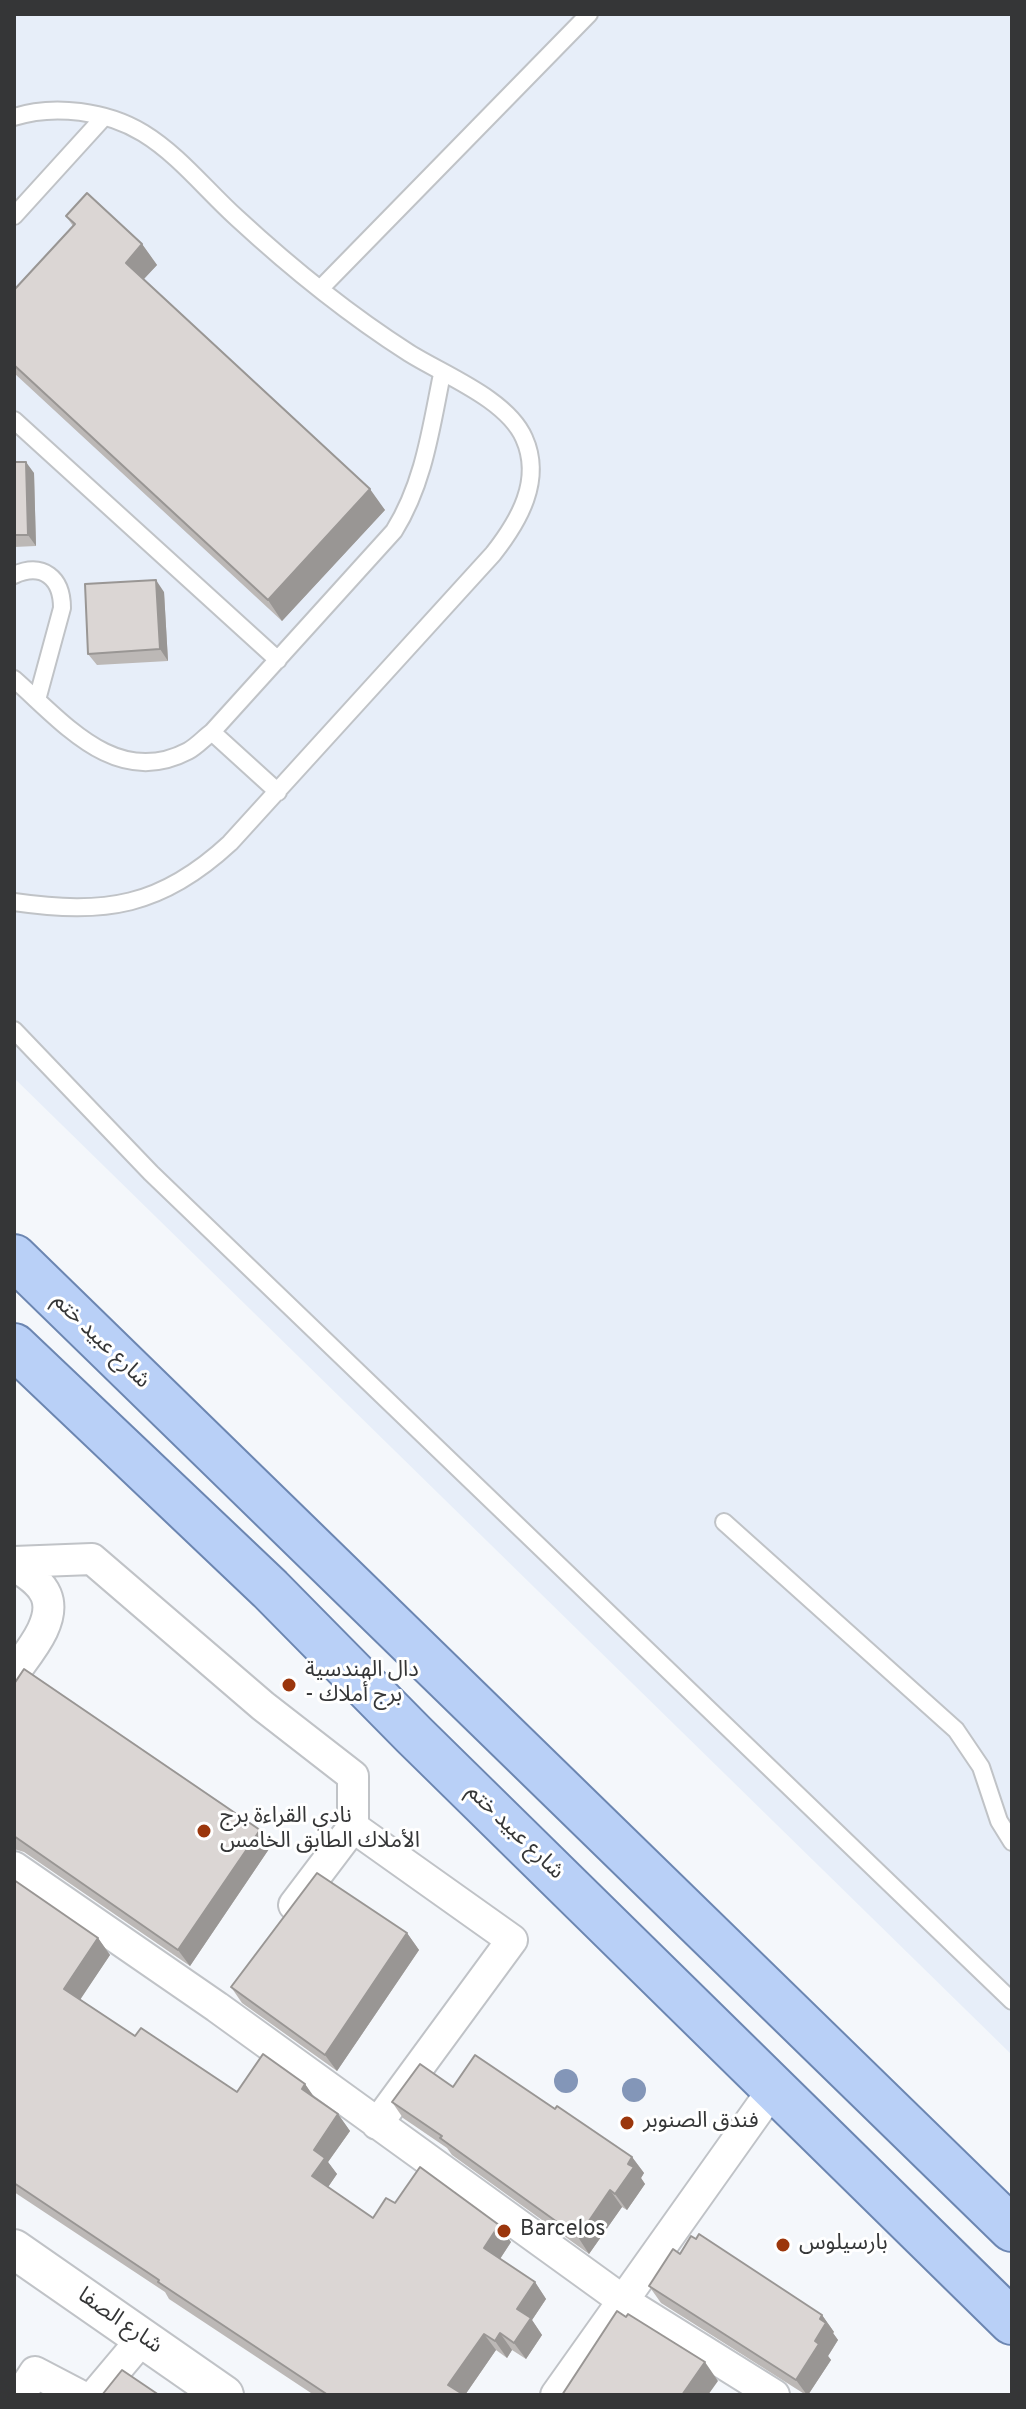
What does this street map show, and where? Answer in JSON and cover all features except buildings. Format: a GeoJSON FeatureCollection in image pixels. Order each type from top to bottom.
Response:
{"type":"FeatureCollection","features":[{"type":"Feature","properties":{"kind":"main road","name":"شارع عبيد ختم"},"geometry":{"type":"LineString","coordinates":[[14,1257],[1012,2229]]}},
{"type":"Feature","properties":{"kind":"main road","name":"شارع عبيد ختم"},"geometry":{"type":"LineString","coordinates":[[14,1346],[270,1589],[414,1735],[1012,2322]]}},
{"type":"Feature","properties":{"kind":"street"},"geometry":{"type":"LineString","coordinates":[[14,1563],[92,1559],[263,1706],[353,1776],[353,1827],[281,1923]]}},
{"type":"Feature","properties":{"kind":"street"},"geometry":{"type":"LineString","coordinates":[[14,1563],[36,1581],[46,1594],[49,1608],[46,1623],[14,1673]]}},
{"type":"Feature","properties":{"kind":"street"},"geometry":{"type":"LineString","coordinates":[[353,1827],[512,1940],[377,2124]]}},
{"type":"Feature","properties":{"kind":"street"},"geometry":{"type":"LineString","coordinates":[[14,1867],[217,2007],[625,2302],[774,2395]]}},
{"type":"Feature","properties":{"kind":"street"},"geometry":{"type":"LineString","coordinates":[[217,2007],[235,1983]]}},
{"type":"Feature","properties":{"kind":"street"},"geometry":{"type":"LineString","coordinates":[[556,2395],[625,2302],[774,2088]]}},
{"type":"Feature","properties":{"kind":"street","name":"شارع الصفا"},"geometry":{"type":"LineString","coordinates":[[14,2249],[224,2395]]}},
{"type":"Feature","properties":{"kind":"street"},"geometry":{"type":"LineString","coordinates":[[95,2395],[143,2338]]}},
{"type":"Feature","properties":{"kind":"street"},"geometry":{"type":"LineString","coordinates":[[20,2395],[35,2372],[79,2395]]}},
{"type":"Feature","properties":{"kind":"lane"},"geometry":{"type":"LineString","coordinates":[[320,289],[589,14]]}},
{"type":"Feature","properties":{"kind":"lane"},"geometry":{"type":"LineString","coordinates":[[14,117],[66,110],[104,117],[141,132],[173,155],[244,225],[320,289],[400,347],[509,414],[524,438],[531,466],[529,490],[521,513],[493,554],[278,792],[201,870],[166,890],[129,903],[89,907],[14,902]]}},
{"type":"Feature","properties":{"kind":"lane"},"geometry":{"type":"LineString","coordinates":[[14,216],[104,117]]}},
{"type":"Feature","properties":{"kind":"lane"},"geometry":{"type":"LineString","coordinates":[[14,679],[82,739],[105,755],[133,763],[162,761],[189,751],[212,732],[394,531],[409,507],[419,480],[442,374]]}},
{"type":"Feature","properties":{"kind":"lane"},"geometry":{"type":"LineString","coordinates":[[14,420],[278,660]]}},
{"type":"Feature","properties":{"kind":"lane"},"geometry":{"type":"LineString","coordinates":[[14,575],[26,570],[38,570],[58,584],[62,596],[62,608],[37,700]]}},
{"type":"Feature","properties":{"kind":"lane"},"geometry":{"type":"LineString","coordinates":[[212,732],[278,792]]}},
{"type":"Feature","properties":{"kind":"lane"},"geometry":{"type":"LineString","coordinates":[[14,1030],[151,1173],[1012,2001]]}},
{"type":"Feature","properties":{"kind":"lane"},"geometry":{"type":"LineString","coordinates":[[724,1522],[956,1730],[981,1767],[999,1821],[1012,1842]]}},
{"type":"Feature","properties":{"kind":"shaded area"},"geometry":{"type":"Polygon","coordinates":[[[14,14],[1012,14],[1012,2055],[14,1078],[14,14]]]}},
{"type":"Feature","properties":{"kind":"place","name":"دال الهندسية - برج أملاك"},"geometry":{"type":"Point","coordinates":[289,1685]}},
{"type":"Feature","properties":{"kind":"place","name":"نادي القراءة برج الأملاك الطابق الخامس"},"geometry":{"type":"Point","coordinates":[204,1831]}},
{"type":"Feature","properties":{"kind":"place","name":"فندق الصنوبر"},"geometry":{"type":"Point","coordinates":[627,2123]}},
{"type":"Feature","properties":{"kind":"place","name":"Barcelos"},"geometry":{"type":"Point","coordinates":[504,2231]}},
{"type":"Feature","properties":{"kind":"place","name":"بارسيلوس"},"geometry":{"type":"Point","coordinates":[783,2245]}}]}
